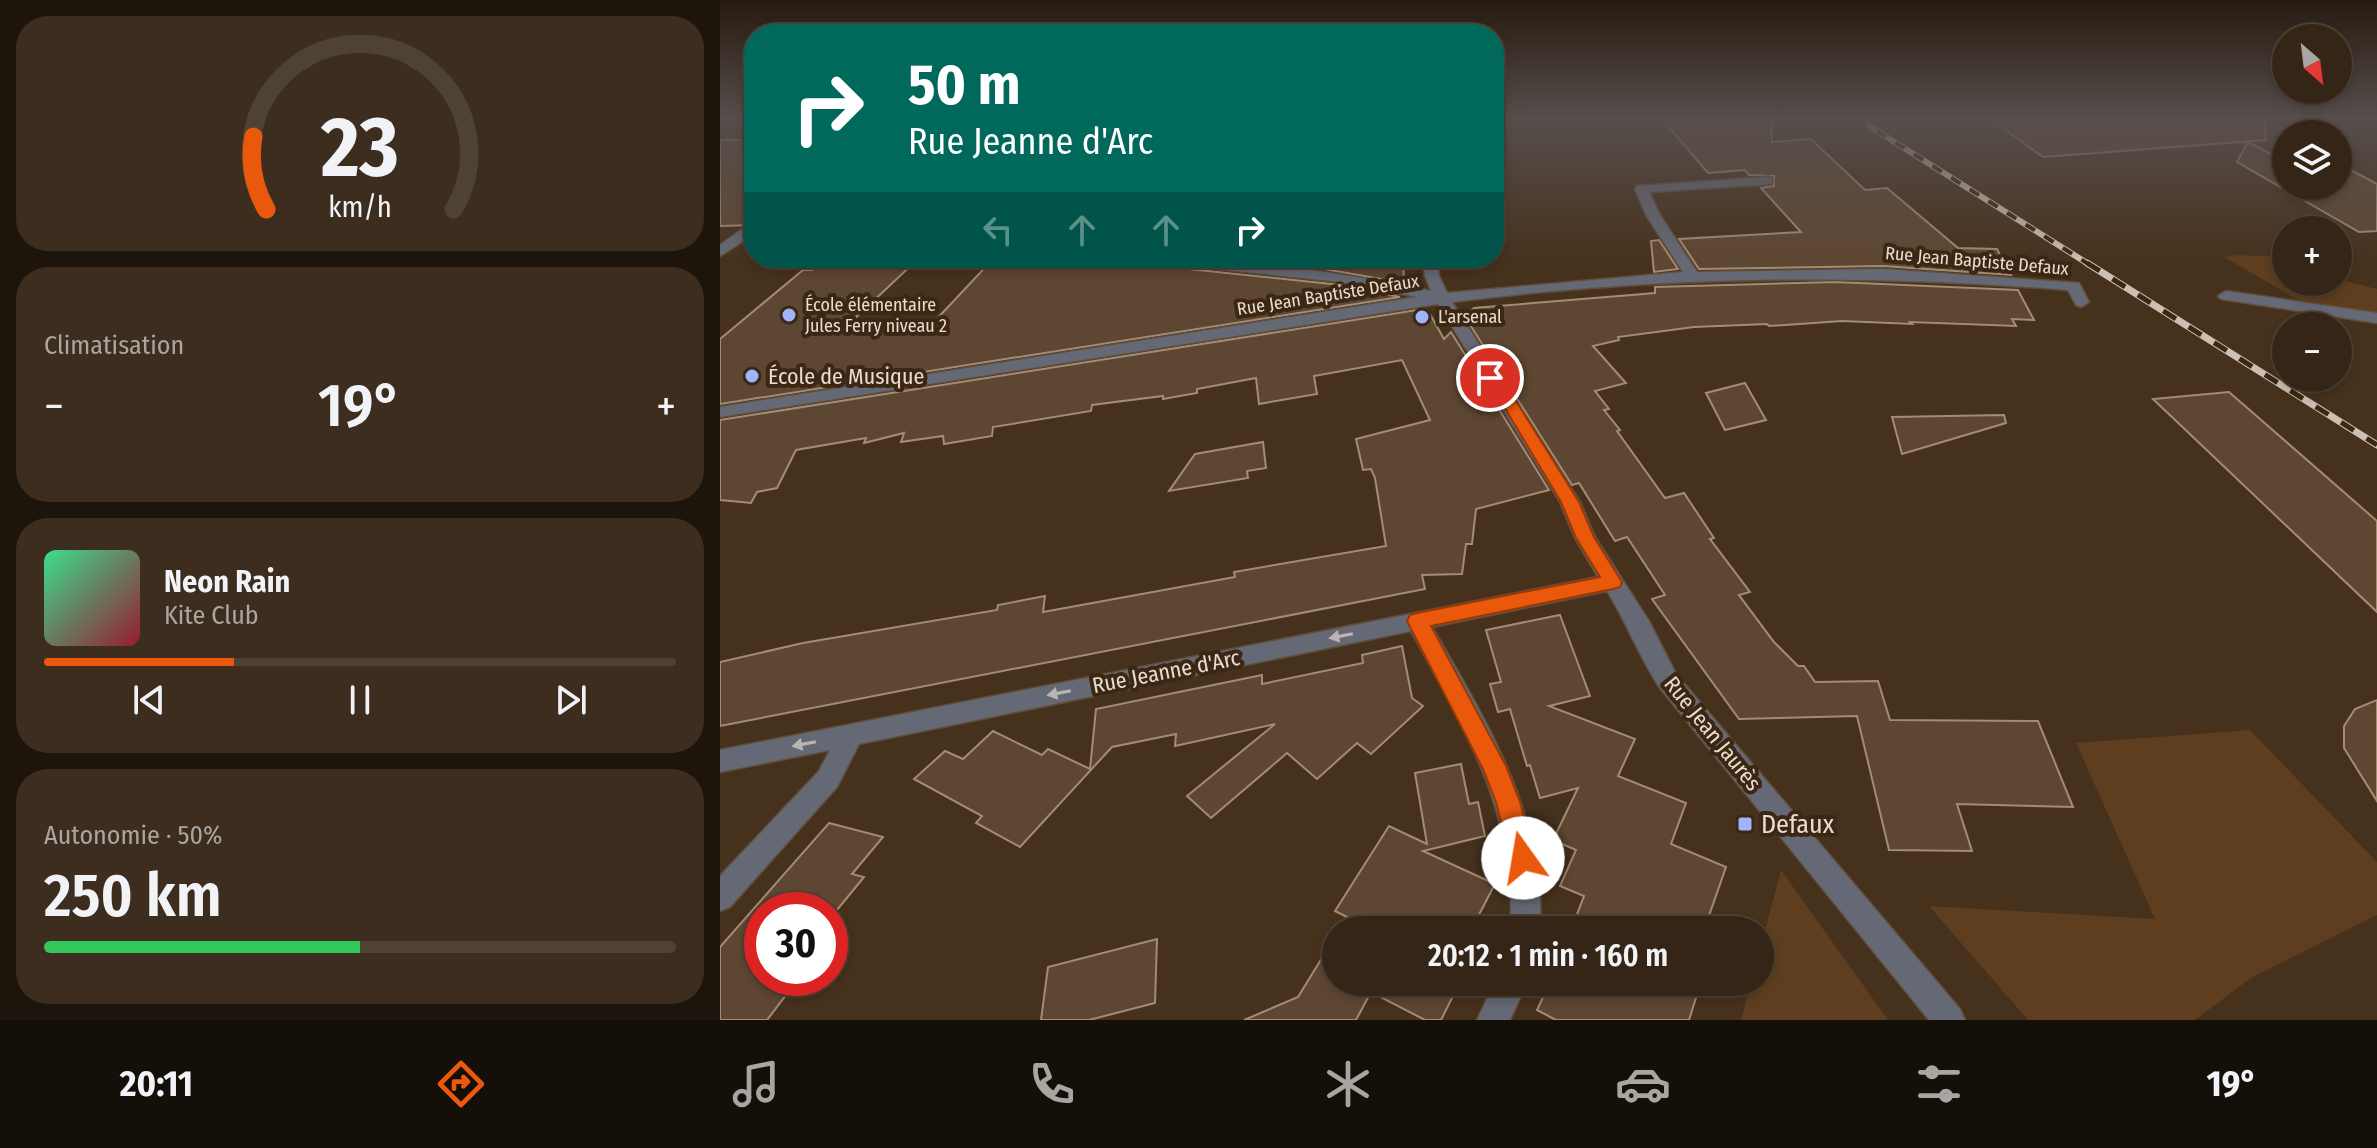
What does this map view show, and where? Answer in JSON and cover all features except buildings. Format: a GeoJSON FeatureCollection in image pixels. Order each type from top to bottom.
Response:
{"type":"FeatureCollection","features":[{"type":"Feature","properties":{"kind":"street"},"geometry":{"type":"LineString","coordinates":[[1694,278],[1653,215],[1641,189],[1768,181]]}},
{"type":"Feature","properties":{"kind":"street"},"geometry":{"type":"LineString","coordinates":[[720,231],[744,231]]}},
{"type":"Feature","properties":{"kind":"street"},"geometry":{"type":"LineString","coordinates":[[720,252],[744,236]]}},
{"type":"Feature","properties":{"kind":"street"},"geometry":{"type":"LineString","coordinates":[[1244,268],[1341,278],[1442,298]]}},
{"type":"Feature","properties":{"kind":"street","name":"Rue Jean Jaurès"},"geometry":{"type":"LineString","coordinates":[[1431,268],[1442,298],[1570,502],[1585,538],[1641,627],[1656,663],[1675,691],[1949,1020]]}},
{"type":"Feature","properties":{"kind":"street","name":"Rue Jean Baptiste Defaux"},"geometry":{"type":"LineString","coordinates":[[720,412],[1442,298],[1694,278],[1853,273],[2074,286],[2081,302]]}},
{"type":"Feature","properties":{"kind":"street"},"geometry":{"type":"LineString","coordinates":[[2226,296],[2377,318]]}},
{"type":"Feature","properties":{"kind":"street","name":"Rue Jeanne d'Arc"},"geometry":{"type":"LineString","coordinates":[[720,761],[1613,582]]}},
{"type":"Feature","properties":{"kind":"street"},"geometry":{"type":"LineString","coordinates":[[1417,621],[1478,733],[1508,802],[1526,880],[1525,916]]}},
{"type":"Feature","properties":{"kind":"street"},"geometry":{"type":"LineString","coordinates":[[720,897],[828,779],[851,734]]}},
{"type":"Feature","properties":{"kind":"street"},"geometry":{"type":"LineString","coordinates":[[1493,1020],[1505,996]]}},
{"type":"Feature","properties":{"kind":"shaded area"},"geometry":{"type":"Polygon","coordinates":[[[2272,256],[2272,285],[2224,257],[2272,256]]]}},
{"type":"Feature","properties":{"kind":"shaded area"},"geometry":{"type":"Polygon","coordinates":[[[2352,283],[2377,289],[2377,313],[2300,301],[2291,296],[2352,296],[2352,283]]]}},
{"type":"Feature","properties":{"kind":"shaded area"},"geometry":{"type":"Polygon","coordinates":[[[2250,730],[2377,862],[2377,915],[2251,978],[2195,1020],[2028,1020],[1929,906],[2155,919],[2076,743],[2250,730]]]}},
{"type":"Feature","properties":{"kind":"shaded area"},"geometry":{"type":"Polygon","coordinates":[[[1781,870],[1888,1020],[1741,1020],[1747,996],[1774,996],[1774,916],[1769,916],[1781,870]]]}},
{"type":"Feature","properties":{"kind":"railway"},"geometry":{"type":"LineString","coordinates":[[1934,167],[2090,265]]}},
{"type":"Feature","properties":{"kind":"railway"},"geometry":{"type":"LineString","coordinates":[[2087,263],[2377,445]]}},
{"type":"Feature","properties":{"kind":"place","name":"École élémentaire Jules Ferry niveau 2"},"geometry":{"type":"Point","coordinates":[789,315]}},
{"type":"Feature","properties":{"kind":"place","name":"L'arsenal"},"geometry":{"type":"Point","coordinates":[1422,317]}},
{"type":"Feature","properties":{"kind":"place","name":"École de Musique"},"geometry":{"type":"Point","coordinates":[752,376]}},
{"type":"Feature","properties":{"kind":"place","name":"Defaux"},"geometry":{"type":"Point","coordinates":[1745,824]}},
{"type":"Feature","properties":{"kind":"route"},"geometry":{"type":"LineString","coordinates":[[1490,378],[1504,393],[1570,502],[1585,538],[1613,582],[1417,621],[1494,766],[1508,802],[1523,858]]}}]}
